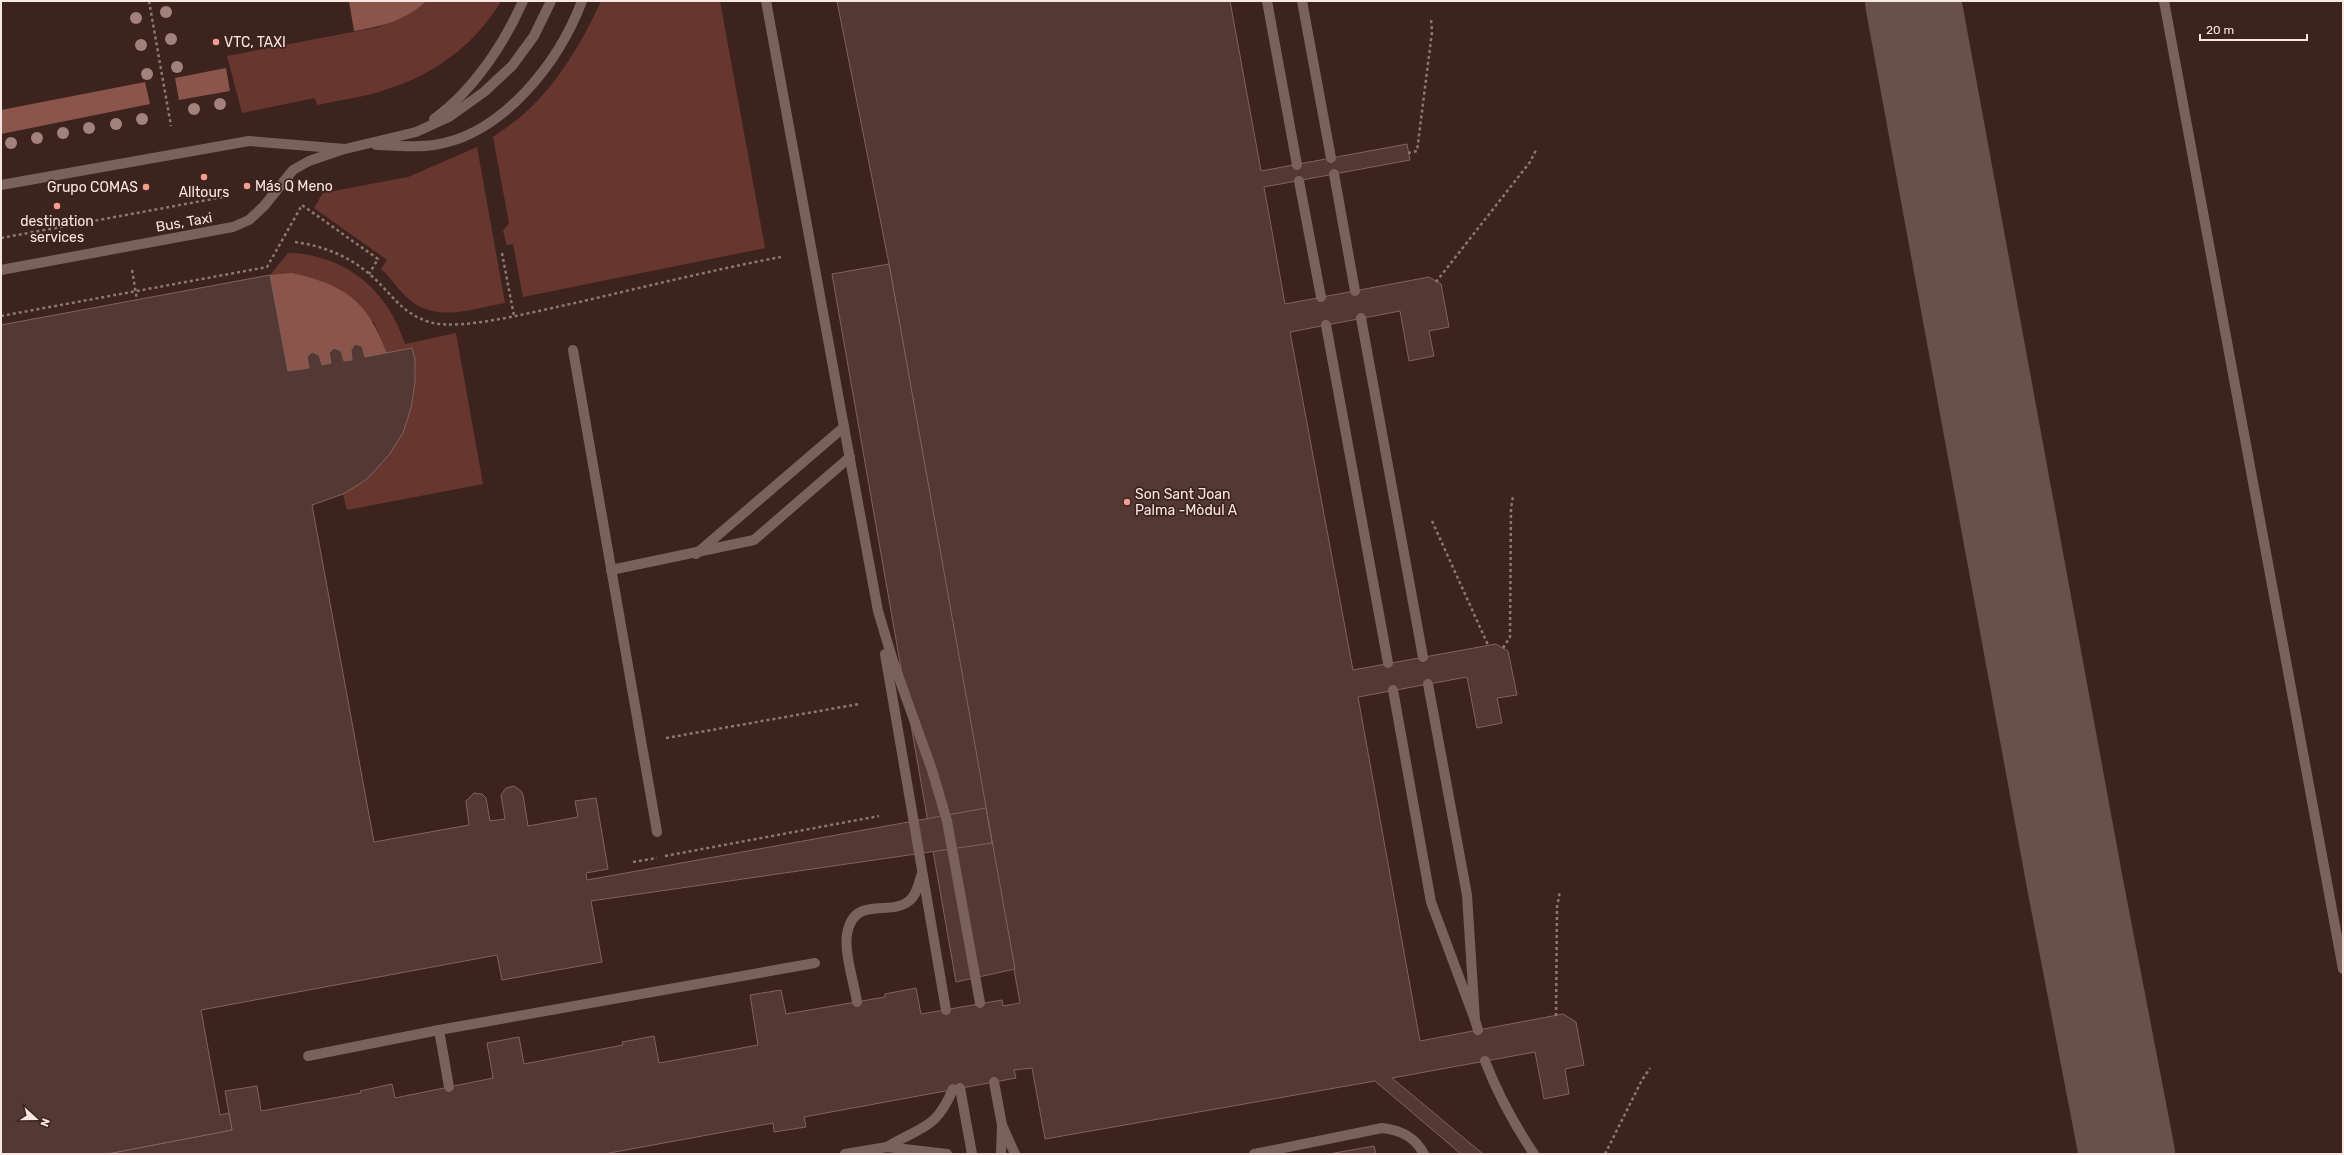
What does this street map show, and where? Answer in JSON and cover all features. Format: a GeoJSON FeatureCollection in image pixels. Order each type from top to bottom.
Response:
{"type":"FeatureCollection","features":[{"type":"Feature","properties":{"kind":"street"},"geometry":{"type":"LineString","coordinates":[[416,132],[449,108],[471,83],[493,54],[524,1]]}},
{"type":"Feature","properties":{"kind":"street"},"geometry":{"type":"LineString","coordinates":[[362,144],[416,132],[449,117],[484,92],[512,66],[534,36],[551,1]]}},
{"type":"Feature","properties":{"kind":"street"},"geometry":{"type":"LineString","coordinates":[[362,144],[433,146],[456,140],[478,131],[528,89],[544,70],[573,25],[582,1]]}},
{"type":"Feature","properties":{"kind":"street"},"geometry":{"type":"LineString","coordinates":[[766,1],[878,610],[946,1010]]}},
{"type":"Feature","properties":{"kind":"street"},"geometry":{"type":"LineString","coordinates":[[1267,1],[1297,165]]}},
{"type":"Feature","properties":{"kind":"street"},"geometry":{"type":"LineString","coordinates":[[1302,1],[1331,158]]}},
{"type":"Feature","properties":{"kind":"street"},"geometry":{"type":"LineString","coordinates":[[2164,1],[2343,969]]}},
{"type":"Feature","properties":{"kind":"street"},"geometry":{"type":"LineString","coordinates":[[1,185],[249,141],[345,149]]}},
{"type":"Feature","properties":{"kind":"street","name":"Bus, Taxi"},"geometry":{"type":"LineString","coordinates":[[1,270],[233,227],[249,220],[264,206],[292,170],[309,161],[362,144]]}},
{"type":"Feature","properties":{"kind":"street"},"geometry":{"type":"LineString","coordinates":[[1334,174],[1355,291]]}},
{"type":"Feature","properties":{"kind":"street"},"geometry":{"type":"LineString","coordinates":[[1300,181],[1321,297]]}},
{"type":"Feature","properties":{"kind":"street"},"geometry":{"type":"LineString","coordinates":[[1361,318],[1423,657]]}},
{"type":"Feature","properties":{"kind":"street"},"geometry":{"type":"LineString","coordinates":[[1326,325],[1388,663]]}},
{"type":"Feature","properties":{"kind":"street"},"geometry":{"type":"LineString","coordinates":[[573,350],[657,832]]}},
{"type":"Feature","properties":{"kind":"street"},"geometry":{"type":"LineString","coordinates":[[696,554],[844,427]]}},
{"type":"Feature","properties":{"kind":"street"},"geometry":{"type":"LineString","coordinates":[[611,570],[696,554],[754,540],[850,457]]}},
{"type":"Feature","properties":{"kind":"street"},"geometry":{"type":"LineString","coordinates":[[878,610],[893,661],[932,770],[947,821],[980,1003]]}},
{"type":"Feature","properties":{"kind":"street"},"geometry":{"type":"LineString","coordinates":[[1428,684],[1467,895],[1475,1020]]}},
{"type":"Feature","properties":{"kind":"street"},"geometry":{"type":"LineString","coordinates":[[1393,690],[1432,902],[1478,1030]]}},
{"type":"Feature","properties":{"kind":"street"},"geometry":{"type":"LineString","coordinates":[[857,1002],[847,935],[851,923],[857,914],[863,910],[904,904],[910,901],[918,886],[922,874]]}},
{"type":"Feature","properties":{"kind":"street"},"geometry":{"type":"LineString","coordinates":[[308,1056],[439,1030],[814,963]]}},
{"type":"Feature","properties":{"kind":"street"},"geometry":{"type":"LineString","coordinates":[[439,1030],[449,1087]]}},
{"type":"Feature","properties":{"kind":"street"},"geometry":{"type":"LineString","coordinates":[[1485,1061],[1495,1088],[1510,1117],[1534,1154]]}},
{"type":"Feature","properties":{"kind":"street"},"geometry":{"type":"LineString","coordinates":[[994,1082],[1002,1126],[1001,1154]]}},
{"type":"Feature","properties":{"kind":"street"},"geometry":{"type":"LineString","coordinates":[[845,1154],[887,1146],[930,1124],[941,1114],[957,1089],[972,1154]]}},
{"type":"Feature","properties":{"kind":"street"},"geometry":{"type":"LineString","coordinates":[[1002,1126],[1015,1154]]}},
{"type":"Feature","properties":{"kind":"street"},"geometry":{"type":"LineString","coordinates":[[1254,1154],[1382,1128],[1394,1129],[1408,1135],[1418,1143],[1424,1154]]}},
{"type":"Feature","properties":{"kind":"street"},"geometry":{"type":"LineString","coordinates":[[887,1146],[947,1154]]}},
{"type":"Feature","properties":{"kind":"path"},"geometry":{"type":"LineString","coordinates":[[149,1],[171,126]]}},
{"type":"Feature","properties":{"kind":"path"},"geometry":{"type":"LineString","coordinates":[[1408,153],[1417,151],[1432,32],[1431,19]]}},
{"type":"Feature","properties":{"kind":"path"},"geometry":{"type":"LineString","coordinates":[[1436,282],[1530,162],[1536,150]]}},
{"type":"Feature","properties":{"kind":"path"},"geometry":{"type":"LineString","coordinates":[[1,238],[229,196]]}},
{"type":"Feature","properties":{"kind":"path"},"geometry":{"type":"LineString","coordinates":[[1,316],[267,267],[302,205],[378,260],[369,274]]}},
{"type":"Feature","properties":{"kind":"path"},"geometry":{"type":"LineString","coordinates":[[295,242],[328,249],[363,268],[398,305],[412,315],[430,322],[460,323],[514,316],[781,257]]}},
{"type":"Feature","properties":{"kind":"path"},"geometry":{"type":"LineString","coordinates":[[502,253],[514,316]]}},
{"type":"Feature","properties":{"kind":"path"},"geometry":{"type":"LineString","coordinates":[[1503,648],[1510,636],[1510,508],[1513,496]]}},
{"type":"Feature","properties":{"kind":"path"},"geometry":{"type":"LineString","coordinates":[[1432,521],[1488,645]]}},
{"type":"Feature","properties":{"kind":"path"},"geometry":{"type":"LineString","coordinates":[[666,738],[859,704]]}},
{"type":"Feature","properties":{"kind":"path"},"geometry":{"type":"LineString","coordinates":[[632,862],[879,816]]}},
{"type":"Feature","properties":{"kind":"path"},"geometry":{"type":"LineString","coordinates":[[1556,1016],[1557,907],[1560,891]]}},
{"type":"Feature","properties":{"kind":"path"},"geometry":{"type":"LineString","coordinates":[[1605,1154],[1642,1080],[1650,1068]]}},
{"type":"Feature","properties":{"kind":"shaded area"},"geometry":{"type":"Polygon","coordinates":[[[349,1],[426,1],[419,8],[393,22],[354,31],[349,1]]]}},
{"type":"Feature","properties":{"kind":"shaded area"},"geometry":{"type":"Polygon","coordinates":[[[426,1],[501,1],[491,17],[479,31],[453,56],[422,75],[405,83],[371,94],[317,105],[315,98],[242,113],[227,56],[379,27],[426,1]]]}},
{"type":"Feature","properties":{"kind":"shaded area"},"geometry":{"type":"Polygon","coordinates":[[[601,1],[720,1],[765,248],[523,297],[513,244],[507,245],[503,231],[509,223],[493,137],[525,113],[549,88],[578,46],[601,1]]]}},
{"type":"Feature","properties":{"kind":"shaded area"},"geometry":{"type":"Polygon","coordinates":[[[226,68],[230,91],[179,100],[175,78],[226,68]]]}},
{"type":"Feature","properties":{"kind":"shaded area"},"geometry":{"type":"Polygon","coordinates":[[[145,82],[150,104],[1,134],[1,110],[145,82]]]}},
{"type":"Feature","properties":{"kind":"shaded area"},"geometry":{"type":"Polygon","coordinates":[[[477,147],[505,303],[456,312],[432,311],[421,307],[410,300],[381,269],[387,260],[314,208],[323,193],[408,177],[477,147]]]}},
{"type":"Feature","properties":{"kind":"shaded area"},"geometry":{"type":"Polygon","coordinates":[[[288,253],[309,255],[328,260],[346,268],[362,279],[376,292],[388,307],[405,344],[456,333],[483,484],[347,510],[343,494],[361,482],[376,469],[389,454],[407,420],[415,380],[415,359],[387,353],[374,322],[270,275],[288,253]]]}},
{"type":"Feature","properties":{"kind":"shaded area"},"geometry":{"type":"Polygon","coordinates":[[[292,273],[327,283],[341,290],[352,298],[371,320],[387,353],[365,357],[362,346],[355,344],[351,349],[352,360],[344,361],[341,351],[334,348],[329,353],[331,363],[322,365],[319,355],[312,352],[307,357],[309,368],[288,371],[270,275],[292,273]]]}},
{"type":"Feature","properties":{"kind":"building","name":"Son Sant Joan Palma -Mòdul A"},"geometry":{"type":"Polygon","coordinates":[[[837,1],[1230,1],[1261,171],[1407,144],[1410,160],[1264,187],[1285,304],[1429,277],[1441,284],[1449,327],[1429,331],[1434,356],[1409,361],[1400,311],[1290,332],[1353,670],[1496,644],[1508,651],[1517,695],[1497,698],[1502,723],[1477,728],[1467,677],[1358,697],[1420,1041],[1563,1014],[1576,1022],[1584,1065],[1565,1069],[1569,1094],[1544,1099],[1535,1052],[1392,1078],[1483,1154],[1461,1154],[1375,1081],[1045,1139],[1032,1068],[1014,1070],[1016,1078],[804,1117],[806,1127],[774,1132],[773,1123],[604,1154],[107,1154],[232,1130],[225,1091],[257,1086],[261,1111],[361,1093],[360,1091],[392,1084],[395,1098],[493,1078],[487,1043],[519,1037],[524,1064],[623,1045],[622,1042],[654,1036],[659,1063],[758,1045],[750,995],[781,990],[786,1014],[885,997],[885,994],[916,988],[921,1014],[1002,1000],[1003,1006],[1020,1003],[889,264],[837,1]]]}},
{"type":"Feature","properties":{"kind":"building"},"geometry":{"type":"Polygon","coordinates":[[[889,264],[1015,969],[956,982],[832,274],[889,264]]]}},
{"type":"Feature","properties":{"kind":"building"},"geometry":{"type":"Polygon","coordinates":[[[270,275],[288,371],[309,368],[307,357],[312,352],[319,355],[322,365],[331,363],[329,353],[334,348],[341,351],[344,361],[352,360],[351,350],[355,344],[362,346],[365,357],[412,348],[415,359],[415,382],[411,408],[403,433],[389,455],[368,478],[358,485],[343,494],[312,505],[374,842],[469,825],[466,801],[474,793],[482,794],[486,798],[490,821],[505,819],[501,795],[506,788],[514,786],[521,791],[523,795],[528,826],[578,817],[575,801],[596,798],[608,869],[586,873],[587,880],[986,808],[992,843],[591,901],[602,962],[502,980],[497,955],[201,1010],[220,1115],[229,1113],[232,1130],[107,1154],[1,1154],[1,325],[270,275]]]}},
{"type":"Feature","properties":{"kind":"building"},"geometry":{"type":"Polygon","coordinates":[[[1374,1146],[1376,1154],[1329,1154],[1374,1146]]]}},
{"type":"Feature","properties":{"kind":"taxiway"},"geometry":{"type":"LineString","coordinates":[[1913,1],[2076,889],[2127,1154]]}},
{"type":"Feature","properties":{"kind":"place","name":"VTC, TAXI"},"geometry":{"type":"Point","coordinates":[216,42]}},
{"type":"Feature","properties":{"kind":"place","name":"Alltours"},"geometry":{"type":"Point","coordinates":[204,177]}},
{"type":"Feature","properties":{"kind":"place","name":"Más Q Meno"},"geometry":{"type":"Point","coordinates":[247,186]}},
{"type":"Feature","properties":{"kind":"place","name":"Grupo COMAS"},"geometry":{"type":"Point","coordinates":[146,187]}},
{"type":"Feature","properties":{"kind":"place","name":"destination services"},"geometry":{"type":"Point","coordinates":[57,206]}},
{"type":"Feature","properties":{"kind":"place","name":"Son Sant Joan Palma -Mòdul A"},"geometry":{"type":"Point","coordinates":[1127,502]}}]}
